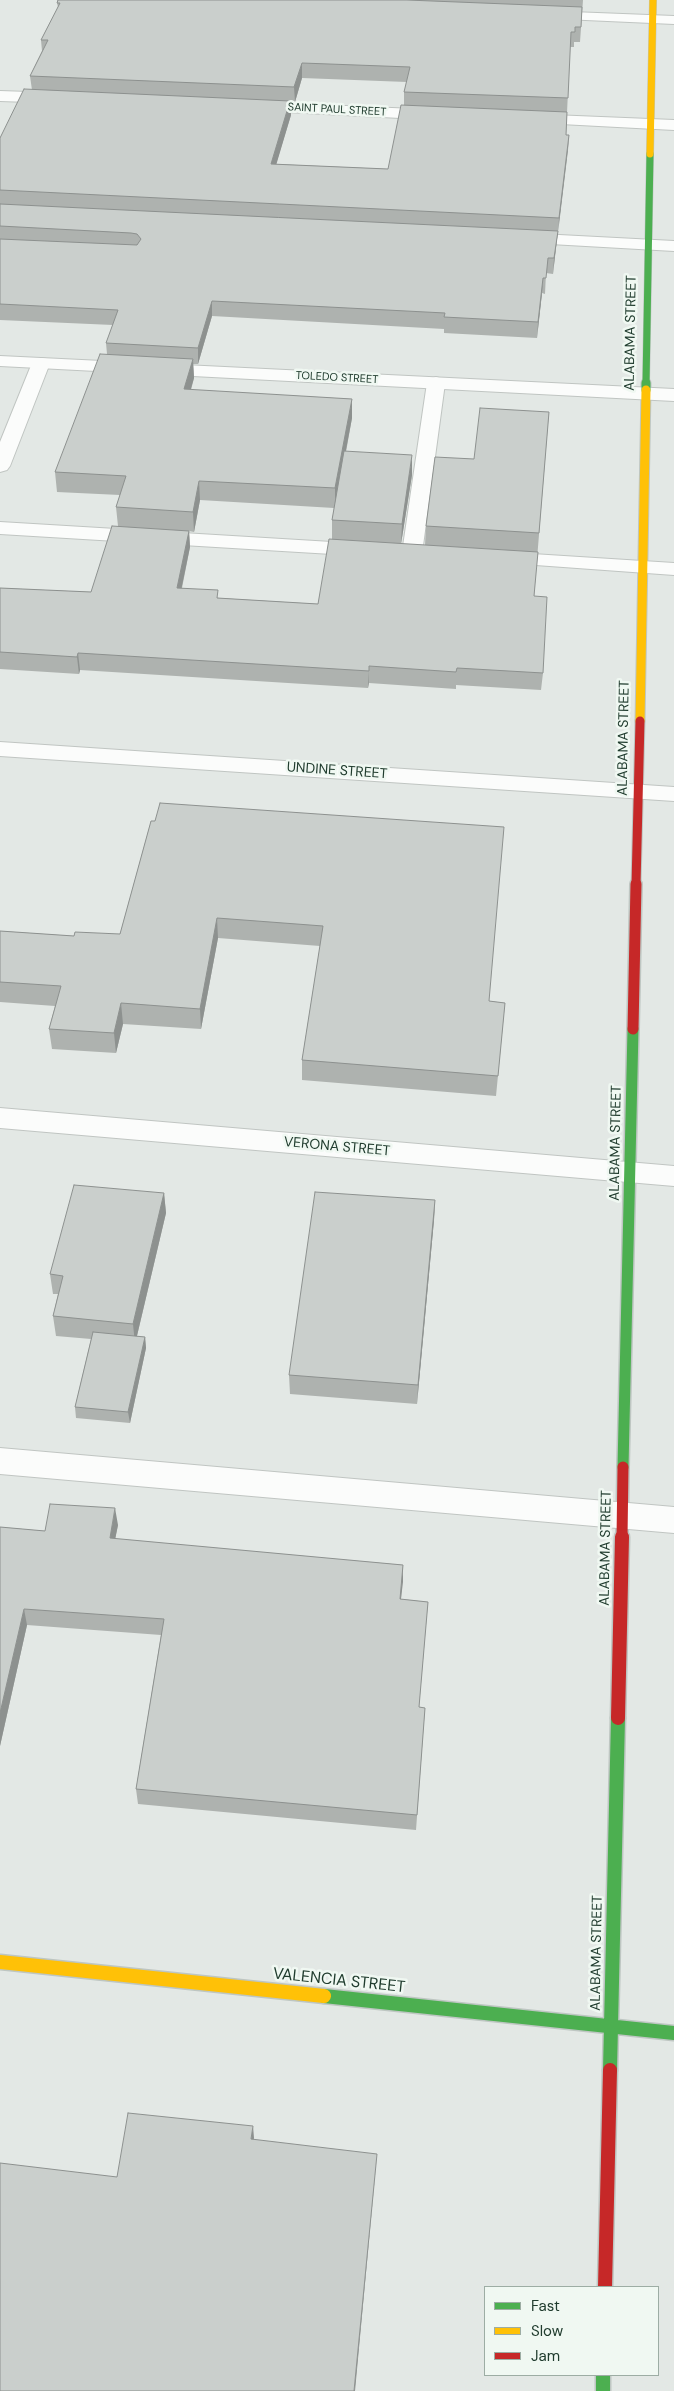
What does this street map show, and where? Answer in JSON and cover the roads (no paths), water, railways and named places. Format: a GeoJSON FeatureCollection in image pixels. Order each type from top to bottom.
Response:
{"type":"FeatureCollection","features":[{"type":"Feature","properties":{"kind":"main road","name":"ALABAMA STREET"},"geometry":{"type":"LineString","coordinates":[[605,2286],[638,791],[653,0]]}},
{"type":"Feature","properties":{"kind":"main road","name":"VALENCIA STREET"},"geometry":{"type":"LineString","coordinates":[[0,1962],[674,2033]]}},
{"type":"Feature","properties":{"kind":"main road"},"geometry":{"type":"LineString","coordinates":[[603,2376],[603,2391]]}},
{"type":"Feature","properties":{"kind":"street"},"geometry":{"type":"LineString","coordinates":[[532,14],[674,20]]}},
{"type":"Feature","properties":{"kind":"street"},"geometry":{"type":"LineString","coordinates":[[0,96],[69,99]]}},
{"type":"Feature","properties":{"kind":"street","name":"SAINT PAUL STREET"},"geometry":{"type":"LineString","coordinates":[[238,106],[456,116]]}},
{"type":"Feature","properties":{"kind":"street"},"geometry":{"type":"LineString","coordinates":[[515,118],[674,125]]}},
{"type":"Feature","properties":{"kind":"street"},"geometry":{"type":"LineString","coordinates":[[509,237],[674,246]]}},
{"type":"Feature","properties":{"kind":"street","name":"TOLEDO STREET"},"geometry":{"type":"LineString","coordinates":[[0,361],[674,395]]}},
{"type":"Feature","properties":{"kind":"street"},"geometry":{"type":"LineString","coordinates":[[0,466],[41,363]]}},
{"type":"Feature","properties":{"kind":"street"},"geometry":{"type":"LineString","coordinates":[[0,528],[404,552],[436,383]]}},
{"type":"Feature","properties":{"kind":"street"},"geometry":{"type":"LineString","coordinates":[[480,557],[674,569]]}},
{"type":"Feature","properties":{"kind":"street","name":"UNDINE STREET"},"geometry":{"type":"LineString","coordinates":[[0,749],[674,794]]}},
{"type":"Feature","properties":{"kind":"street","name":"VERONA STREET"},"geometry":{"type":"LineString","coordinates":[[0,1118],[674,1176]]}},
{"type":"Feature","properties":{"kind":"street"},"geometry":{"type":"LineString","coordinates":[[0,1461],[674,1520]]}}]}
